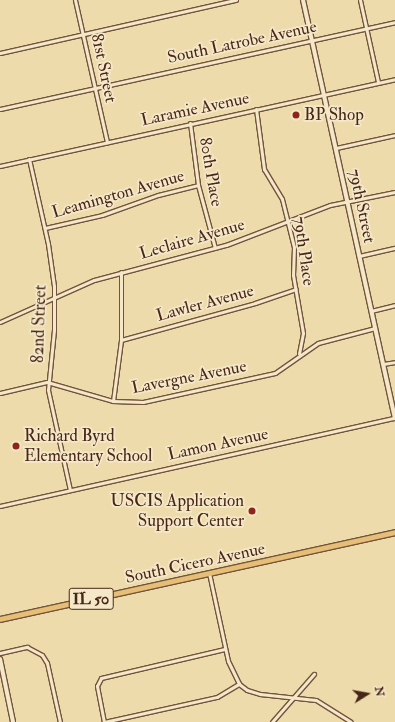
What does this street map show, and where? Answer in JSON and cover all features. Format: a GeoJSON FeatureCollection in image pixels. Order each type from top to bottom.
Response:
{"type":"FeatureCollection","features":[{"type":"Feature","properties":{"kind":"main road","name":"79th Street"},"geometry":{"type":"LineString","coordinates":[[303,0],[395,418]]}},
{"type":"Feature","properties":{"kind":"main road","name":"South Cicero Avenue"},"geometry":{"type":"LineString","coordinates":[[0,619],[395,532]]}},
{"type":"Feature","properties":{"kind":"main road"},"geometry":{"type":"LineString","coordinates":[[0,659],[13,722]]}},
{"type":"Feature","properties":{"kind":"street","name":"81st Street"},"geometry":{"type":"LineString","coordinates":[[75,0],[107,142]]}},
{"type":"Feature","properties":{"kind":"street"},"geometry":{"type":"LineString","coordinates":[[0,53],[236,0]]}},
{"type":"Feature","properties":{"kind":"street"},"geometry":{"type":"LineString","coordinates":[[360,0],[378,82]]}},
{"type":"Feature","properties":{"kind":"street","name":"South Latrobe Avenue"},"geometry":{"type":"LineString","coordinates":[[0,109],[395,22]]}},
{"type":"Feature","properties":{"kind":"street","name":"Laramie Avenue"},"geometry":{"type":"LineString","coordinates":[[0,166],[395,79]]}},
{"type":"Feature","properties":{"kind":"street","name":"79th Place"},"geometry":{"type":"LineString","coordinates":[[256,109],[264,169],[282,199],[294,247],[293,274],[303,333],[299,354]]}},
{"type":"Feature","properties":{"kind":"street","name":"80th Place"},"geometry":{"type":"LineString","coordinates":[[190,124],[198,186],[215,248]]}},
{"type":"Feature","properties":{"kind":"street"},"geometry":{"type":"LineString","coordinates":[[336,148],[395,135]]}},
{"type":"Feature","properties":{"kind":"street","name":"82nd Street"},"geometry":{"type":"LineString","coordinates":[[29,159],[45,228],[54,296],[54,336],[47,382],[70,490]]}},
{"type":"Feature","properties":{"kind":"street","name":"Leamington Avenue"},"geometry":{"type":"LineString","coordinates":[[45,228],[102,215],[164,193],[198,186]]}},
{"type":"Feature","properties":{"kind":"street","name":"Leclaire Avenue"},"geometry":{"type":"LineString","coordinates":[[0,322],[54,296],[84,284],[121,272],[215,248],[288,222],[330,205],[395,192]]}},
{"type":"Feature","properties":{"kind":"street"},"geometry":{"type":"LineString","coordinates":[[359,256],[395,248]]}},
{"type":"Feature","properties":{"kind":"street"},"geometry":{"type":"LineString","coordinates":[[113,401],[121,340],[121,272]]}},
{"type":"Feature","properties":{"kind":"street","name":"Lawler Avenue"},"geometry":{"type":"LineString","coordinates":[[121,340],[255,304],[296,289]]}},
{"type":"Feature","properties":{"kind":"street"},"geometry":{"type":"LineString","coordinates":[[371,311],[395,305]]}},
{"type":"Feature","properties":{"kind":"street","name":"Lavergne Avenue"},"geometry":{"type":"LineString","coordinates":[[0,392],[47,382],[113,401],[143,402],[275,373],[289,366],[299,354],[327,340],[375,328]]}},
{"type":"Feature","properties":{"kind":"street"},"geometry":{"type":"LineString","coordinates":[[383,364],[395,362]]}},
{"type":"Feature","properties":{"kind":"street","name":"Lamon Avenue"},"geometry":{"type":"LineString","coordinates":[[0,506],[395,418]]}},
{"type":"Feature","properties":{"kind":"street"},"geometry":{"type":"LineString","coordinates":[[209,573],[230,668],[239,684],[252,692],[321,702],[351,722]]}},
{"type":"Feature","properties":{"kind":"street"},"geometry":{"type":"LineString","coordinates":[[0,653],[27,647],[38,652],[47,663],[60,722]]}},
{"type":"Feature","properties":{"kind":"street"},"geometry":{"type":"LineString","coordinates":[[225,649],[109,675],[99,680],[97,691],[104,722],[217,697],[239,684]]}},
{"type":"Feature","properties":{"kind":"street"},"geometry":{"type":"LineString","coordinates":[[272,722],[292,697],[314,674]]}},
{"type":"Feature","properties":{"kind":"street"},"geometry":{"type":"LineString","coordinates":[[275,719],[279,722]]}},
{"type":"Feature","properties":{"kind":"place","name":"BP Shop"},"geometry":{"type":"Point","coordinates":[296,115]}},
{"type":"Feature","properties":{"kind":"place","name":"Richard Byrd Elementary School"},"geometry":{"type":"Point","coordinates":[16,446]}},
{"type":"Feature","properties":{"kind":"place","name":"USCIS Application Support Center"},"geometry":{"type":"Point","coordinates":[252,511]}}]}
